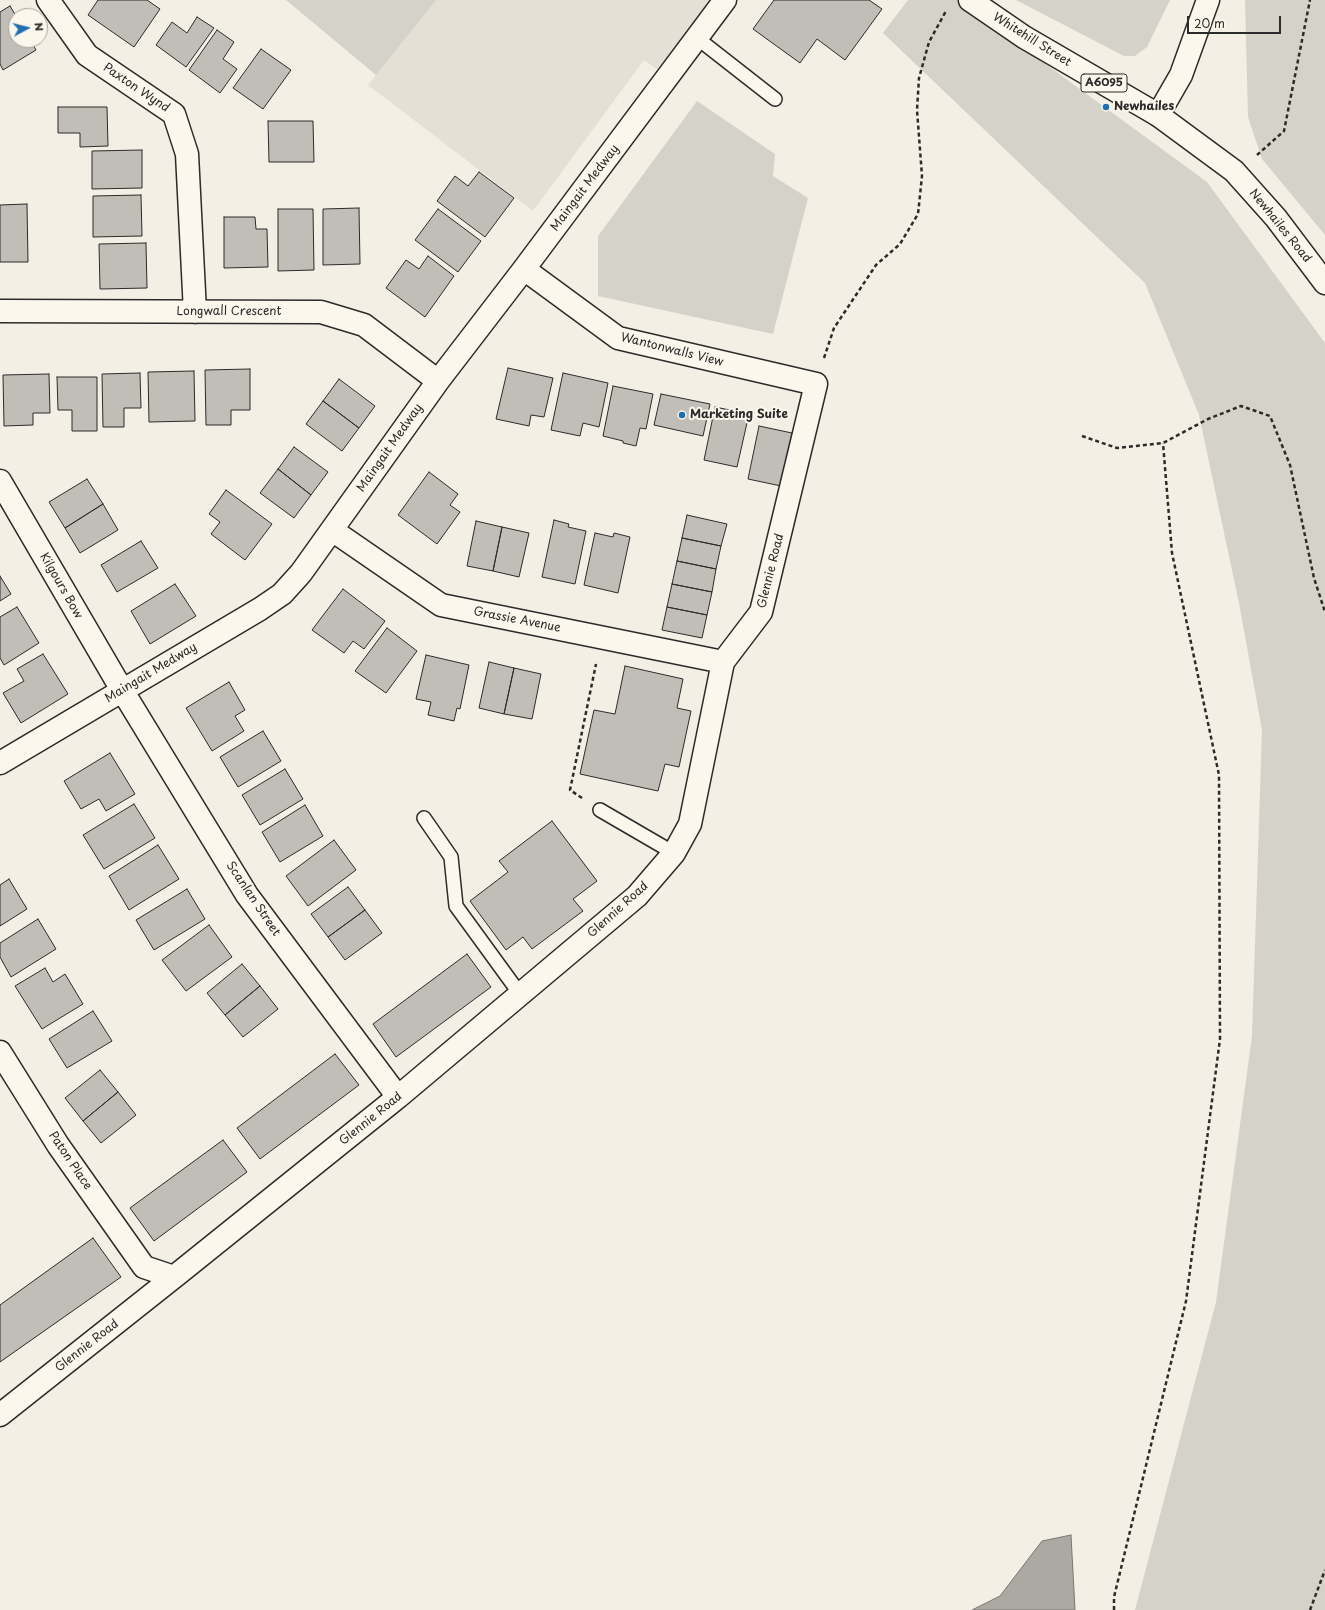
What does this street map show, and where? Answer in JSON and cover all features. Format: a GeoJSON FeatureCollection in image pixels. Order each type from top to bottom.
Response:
{"type":"FeatureCollection","features":[{"type":"Feature","properties":{"kind":"street","name":"Paxton Wynd"},"geometry":{"type":"LineString","coordinates":[[48,0],[87,55],[174,114],[187,154],[195,312]]}},
{"type":"Feature","properties":{"kind":"street"},"geometry":{"type":"LineString","coordinates":[[697,38],[725,0]]}},
{"type":"Feature","properties":{"kind":"street","name":"Whitehill Street"},"geometry":{"type":"LineString","coordinates":[[970,0],[1024,37],[1158,115],[1234,171]]}},
{"type":"Feature","properties":{"kind":"street"},"geometry":{"type":"LineString","coordinates":[[1158,115],[1181,75],[1208,0]]}},
{"type":"Feature","properties":{"kind":"street","name":"Maingait Medway"},"geometry":{"type":"LineString","coordinates":[[0,763],[260,609],[282,594],[301,573],[438,381],[697,38]]}},
{"type":"Feature","properties":{"kind":"street","name":"Newhailes Road"},"geometry":{"type":"LineString","coordinates":[[1234,171],[1276,218],[1325,283]]}},
{"type":"Feature","properties":{"kind":"street","name":"Wantonwalls View"},"geometry":{"type":"LineString","coordinates":[[524,269],[618,338],[816,384]]}},
{"type":"Feature","properties":{"kind":"street","name":"Longwall Crescent"},"geometry":{"type":"LineString","coordinates":[[0,311],[321,312],[364,325],[438,381]]}},
{"type":"Feature","properties":{"kind":"street","name":"Glennie Road"},"geometry":{"type":"LineString","coordinates":[[0,1414],[174,1277],[398,1097],[637,896],[674,853],[690,824],[723,662],[761,612],[816,384]]}},
{"type":"Feature","properties":{"kind":"street","name":"Kilgours Bow"},"geometry":{"type":"LineString","coordinates":[[0,481],[122,690]]}},
{"type":"Feature","properties":{"kind":"street","name":"Grassie Avenue"},"geometry":{"type":"LineString","coordinates":[[332,530],[441,605],[602,636],[723,662]]}},
{"type":"Feature","properties":{"kind":"street","name":"Scanlan Street"},"geometry":{"type":"LineString","coordinates":[[122,690],[247,895],[398,1097]]}},
{"type":"Feature","properties":{"kind":"street","name":"Paton Place"},"geometry":{"type":"LineString","coordinates":[[0,1052],[58,1145],[144,1267],[174,1277]]}},
{"type":"Feature","properties":{"kind":"lane"},"geometry":{"type":"LineString","coordinates":[[697,38],[776,99]]}},
{"type":"Feature","properties":{"kind":"lane"},"geometry":{"type":"LineString","coordinates":[[600,810],[674,853]]}},
{"type":"Feature","properties":{"kind":"lane"},"geometry":{"type":"LineString","coordinates":[[424,818],[451,857],[456,906],[520,994]]}},
{"type":"Feature","properties":{"kind":"path"},"geometry":{"type":"LineString","coordinates":[[1234,171],[1251,161],[1284,131],[1310,0]]}},
{"type":"Feature","properties":{"kind":"path"},"geometry":{"type":"LineString","coordinates":[[816,384],[834,328],[876,265],[900,244],[918,214],[922,176],[917,110],[919,78],[929,42],[948,7]]}},
{"type":"Feature","properties":{"kind":"path"},"geometry":{"type":"LineString","coordinates":[[1082,436],[1117,448],[1163,443],[1208,419],[1241,406],[1270,416],[1290,465],[1314,578],[1325,612]]}},
{"type":"Feature","properties":{"kind":"path"},"geometry":{"type":"LineString","coordinates":[[1114,1610],[1114,1597],[1186,1301],[1220,1039],[1219,775],[1172,553],[1163,443]]}},
{"type":"Feature","properties":{"kind":"path"},"geometry":{"type":"LineString","coordinates":[[600,810],[570,790],[602,636]]}},
{"type":"Feature","properties":{"kind":"path"},"geometry":{"type":"LineString","coordinates":[[1310,1610],[1325,1570]]}},
{"type":"Feature","properties":{"kind":"shaded area"},"geometry":{"type":"Polygon","coordinates":[[[286,0],[436,0],[376,75],[286,0]]]}},
{"type":"Feature","properties":{"kind":"shaded area"},"geometry":{"type":"Polygon","coordinates":[[[435,0],[710,0],[658,70],[644,60],[533,211],[368,85],[435,0]]]}},
{"type":"Feature","properties":{"kind":"shaded area"},"geometry":{"type":"Polygon","coordinates":[[[908,0],[958,0],[1207,182],[1325,343],[1325,1610],[1135,1610],[1216,1302],[1252,1036],[1262,730],[1239,603],[1199,415],[1145,283],[883,33],[908,0]]]}},
{"type":"Feature","properties":{"kind":"shaded area"},"geometry":{"type":"Polygon","coordinates":[[[1016,0],[1170,0],[1147,47],[1135,56],[1124,56],[1016,0]]]}},
{"type":"Feature","properties":{"kind":"shaded area"},"geometry":{"type":"Polygon","coordinates":[[[1245,0],[1325,0],[1325,235],[1262,159],[1248,117],[1245,0]]]}},
{"type":"Feature","properties":{"kind":"shaded area"},"geometry":{"type":"Polygon","coordinates":[[[697,101],[775,154],[773,176],[808,198],[773,334],[598,296],[598,236],[697,101]]]}},
{"type":"Feature","properties":{"kind":"shaded area"},"geometry":{"type":"Polygon","coordinates":[[[1071,1535],[1075,1610],[972,1610],[1000,1596],[1042,1541],[1071,1535]]]}},
{"type":"Feature","properties":{"kind":"building"},"geometry":{"type":"Polygon","coordinates":[[[98,0],[147,0],[160,9],[134,47],[88,15],[98,0]]]}},
{"type":"Feature","properties":{"kind":"building"},"geometry":{"type":"Polygon","coordinates":[[[774,0],[869,0],[882,9],[845,60],[817,39],[800,63],[753,29],[774,0]]]}},
{"type":"Feature","properties":{"kind":"building"},"geometry":{"type":"Polygon","coordinates":[[[10,6],[11,8],[8,8],[8,48],[35,48],[36,50],[3,70],[0,64],[0,12],[10,6]]]}},
{"type":"Feature","properties":{"kind":"building"},"geometry":{"type":"Polygon","coordinates":[[[197,17],[214,28],[186,67],[156,45],[172,22],[187,33],[197,17]]]}},
{"type":"Feature","properties":{"kind":"building"},"geometry":{"type":"Polygon","coordinates":[[[217,30],[234,42],[223,59],[237,69],[220,93],[189,70],[217,30]]]}},
{"type":"Feature","properties":{"kind":"building"},"geometry":{"type":"Polygon","coordinates":[[[261,49],[291,70],[263,109],[233,88],[261,49]]]}},
{"type":"Feature","properties":{"kind":"building"},"geometry":{"type":"Polygon","coordinates":[[[58,107],[107,107],[108,146],[80,147],[80,133],[58,133],[58,107]]]}},
{"type":"Feature","properties":{"kind":"building"},"geometry":{"type":"Polygon","coordinates":[[[268,121],[313,121],[314,162],[269,162],[268,121]]]}},
{"type":"Feature","properties":{"kind":"building"},"geometry":{"type":"Polygon","coordinates":[[[142,150],[142,188],[92,189],[92,151],[142,150]]]}},
{"type":"Feature","properties":{"kind":"building"},"geometry":{"type":"Polygon","coordinates":[[[479,172],[514,198],[485,237],[437,201],[455,176],[468,186],[479,172]]]}},
{"type":"Feature","properties":{"kind":"building"},"geometry":{"type":"Polygon","coordinates":[[[141,195],[142,236],[93,237],[93,196],[141,195]]]}},
{"type":"Feature","properties":{"kind":"building"},"geometry":{"type":"Polygon","coordinates":[[[27,204],[28,262],[0,262],[0,205],[27,204]]]}},
{"type":"Feature","properties":{"kind":"building"},"geometry":{"type":"Polygon","coordinates":[[[359,208],[360,264],[323,265],[323,209],[359,208]]]}},
{"type":"Feature","properties":{"kind":"building"},"geometry":{"type":"Polygon","coordinates":[[[278,209],[313,209],[314,270],[278,271],[278,209]]]}},
{"type":"Feature","properties":{"kind":"building"},"geometry":{"type":"Polygon","coordinates":[[[438,209],[481,241],[458,272],[415,240],[438,209]]]}},
{"type":"Feature","properties":{"kind":"building"},"geometry":{"type":"Polygon","coordinates":[[[224,217],[255,217],[256,229],[267,229],[268,267],[224,268],[224,217]]]}},
{"type":"Feature","properties":{"kind":"building"},"geometry":{"type":"Polygon","coordinates":[[[146,243],[147,288],[100,289],[99,244],[146,243]]]}},
{"type":"Feature","properties":{"kind":"building"},"geometry":{"type":"Polygon","coordinates":[[[428,256],[454,276],[425,317],[386,288],[406,260],[419,269],[428,256]]]}},
{"type":"Feature","properties":{"kind":"building"},"geometry":{"type":"Polygon","coordinates":[[[508,368],[553,378],[544,417],[531,415],[529,426],[496,419],[508,368]]]}},
{"type":"Feature","properties":{"kind":"building"},"geometry":{"type":"Polygon","coordinates":[[[250,369],[250,410],[231,410],[231,425],[206,425],[205,370],[250,369]]]}},
{"type":"Feature","properties":{"kind":"building"},"geometry":{"type":"Polygon","coordinates":[[[194,371],[195,421],[149,422],[148,372],[194,371]]]}},
{"type":"Feature","properties":{"kind":"building"},"geometry":{"type":"Polygon","coordinates":[[[140,373],[141,408],[124,408],[124,427],[103,427],[102,374],[140,373]]]}},
{"type":"Feature","properties":{"kind":"building"},"geometry":{"type":"Polygon","coordinates":[[[563,373],[608,383],[599,427],[583,423],[580,436],[551,430],[563,373]]]}},
{"type":"Feature","properties":{"kind":"building"},"geometry":{"type":"Polygon","coordinates":[[[49,374],[50,413],[33,413],[33,425],[4,426],[3,375],[49,374]]]}},
{"type":"Feature","properties":{"kind":"building"},"geometry":{"type":"Polygon","coordinates":[[[57,377],[97,377],[97,431],[72,431],[72,410],[58,410],[57,377]]]}},
{"type":"Feature","properties":{"kind":"building"},"geometry":{"type":"Polygon","coordinates":[[[339,379],[375,406],[359,428],[323,401],[339,379]]]}},
{"type":"Feature","properties":{"kind":"building"},"geometry":{"type":"Polygon","coordinates":[[[613,386],[653,394],[646,429],[640,428],[636,446],[603,436],[613,386]]]}},
{"type":"Feature","properties":{"kind":"building","name":"Marketing Suite"},"geometry":{"type":"Polygon","coordinates":[[[661,394],[710,404],[703,436],[654,425],[661,394]]]}},
{"type":"Feature","properties":{"kind":"building"},"geometry":{"type":"Polygon","coordinates":[[[323,401],[359,428],[342,451],[306,424],[323,401]]]}},
{"type":"Feature","properties":{"kind":"building"},"geometry":{"type":"Polygon","coordinates":[[[715,407],[749,414],[737,467],[704,460],[715,407]]]}},
{"type":"Feature","properties":{"kind":"building"},"geometry":{"type":"Polygon","coordinates":[[[759,426],[792,433],[781,486],[748,479],[759,426]]]}},
{"type":"Feature","properties":{"kind":"building"},"geometry":{"type":"Polygon","coordinates":[[[294,447],[328,472],[311,495],[278,469],[294,447]]]}},
{"type":"Feature","properties":{"kind":"building"},"geometry":{"type":"Polygon","coordinates":[[[278,469],[311,495],[294,518],[260,493],[278,469]]]}},
{"type":"Feature","properties":{"kind":"building"},"geometry":{"type":"Polygon","coordinates":[[[429,472],[458,494],[450,505],[460,512],[437,544],[398,515],[429,472]]]}},
{"type":"Feature","properties":{"kind":"building"},"geometry":{"type":"Polygon","coordinates":[[[87,479],[103,504],[65,528],[49,502],[87,479]]]}},
{"type":"Feature","properties":{"kind":"building"},"geometry":{"type":"Polygon","coordinates":[[[226,490],[272,524],[245,560],[211,534],[220,522],[209,514],[226,490]]]}},
{"type":"Feature","properties":{"kind":"building"},"geometry":{"type":"Polygon","coordinates":[[[103,504],[118,530],[80,553],[65,528],[103,504]]]}},
{"type":"Feature","properties":{"kind":"building"},"geometry":{"type":"Polygon","coordinates":[[[687,515],[727,524],[721,546],[682,538],[687,515]]]}},
{"type":"Feature","properties":{"kind":"building"},"geometry":{"type":"Polygon","coordinates":[[[554,520],[569,524],[568,527],[586,531],[575,584],[542,577],[554,520]]]}},
{"type":"Feature","properties":{"kind":"building"},"geometry":{"type":"Polygon","coordinates":[[[476,521],[502,527],[493,571],[467,566],[476,521]]]}},
{"type":"Feature","properties":{"kind":"building"},"geometry":{"type":"Polygon","coordinates":[[[502,527],[529,533],[519,577],[493,571],[502,527]]]}},
{"type":"Feature","properties":{"kind":"building"},"geometry":{"type":"Polygon","coordinates":[[[595,533],[613,537],[614,533],[630,537],[618,593],[584,585],[595,533]]]}},
{"type":"Feature","properties":{"kind":"building"},"geometry":{"type":"Polygon","coordinates":[[[682,538],[721,546],[716,569],[677,561],[682,538]]]}},
{"type":"Feature","properties":{"kind":"building"},"geometry":{"type":"Polygon","coordinates":[[[141,541],[158,568],[117,592],[101,565],[141,541]]]}},
{"type":"Feature","properties":{"kind":"building"},"geometry":{"type":"Polygon","coordinates":[[[677,561],[716,569],[712,592],[672,584],[677,561]]]}},
{"type":"Feature","properties":{"kind":"building"},"geometry":{"type":"Polygon","coordinates":[[[0,576],[11,594],[0,601],[0,576]]]}},
{"type":"Feature","properties":{"kind":"building"},"geometry":{"type":"Polygon","coordinates":[[[175,584],[196,616],[150,644],[131,611],[175,584]]]}},
{"type":"Feature","properties":{"kind":"building"},"geometry":{"type":"Polygon","coordinates":[[[672,584],[712,592],[707,615],[667,607],[672,584]]]}},
{"type":"Feature","properties":{"kind":"building"},"geometry":{"type":"Polygon","coordinates":[[[343,589],[385,621],[364,649],[353,641],[344,653],[312,630],[343,589]]]}},
{"type":"Feature","properties":{"kind":"building"},"geometry":{"type":"Polygon","coordinates":[[[17,607],[39,643],[4,665],[0,658],[0,617],[17,607]]]}},
{"type":"Feature","properties":{"kind":"building"},"geometry":{"type":"Polygon","coordinates":[[[667,607],[707,615],[702,638],[662,630],[667,607]]]}},
{"type":"Feature","properties":{"kind":"building"},"geometry":{"type":"Polygon","coordinates":[[[387,628],[417,651],[386,693],[355,671],[387,628]]]}},
{"type":"Feature","properties":{"kind":"building"},"geometry":{"type":"Polygon","coordinates":[[[43,654],[68,694],[21,723],[3,693],[24,681],[17,669],[43,654]]]}},
{"type":"Feature","properties":{"kind":"building"},"geometry":{"type":"Polygon","coordinates":[[[426,655],[469,665],[460,709],[457,708],[454,721],[428,715],[431,702],[416,699],[426,655]]]}},
{"type":"Feature","properties":{"kind":"building"},"geometry":{"type":"Polygon","coordinates":[[[489,662],[514,668],[504,714],[479,708],[489,662]]]}},
{"type":"Feature","properties":{"kind":"building"},"geometry":{"type":"Polygon","coordinates":[[[625,666],[683,679],[677,708],[691,711],[679,767],[665,764],[658,791],[580,774],[594,710],[615,714],[625,666]]]}},
{"type":"Feature","properties":{"kind":"building"},"geometry":{"type":"Polygon","coordinates":[[[514,668],[541,674],[532,719],[504,714],[514,668]]]}},
{"type":"Feature","properties":{"kind":"building"},"geometry":{"type":"Polygon","coordinates":[[[229,682],[245,710],[235,716],[244,731],[212,751],[186,708],[229,682]]]}},
{"type":"Feature","properties":{"kind":"building"},"geometry":{"type":"Polygon","coordinates":[[[263,731],[281,761],[238,787],[220,757],[263,731]]]}},
{"type":"Feature","properties":{"kind":"building"},"geometry":{"type":"Polygon","coordinates":[[[110,753],[135,794],[106,811],[99,799],[81,809],[64,781],[110,753]]]}},
{"type":"Feature","properties":{"kind":"building"},"geometry":{"type":"Polygon","coordinates":[[[285,769],[303,799],[260,825],[242,795],[285,769]]]}},
{"type":"Feature","properties":{"kind":"building"},"geometry":{"type":"Polygon","coordinates":[[[134,804],[155,838],[104,869],[83,835],[134,804]]]}},
{"type":"Feature","properties":{"kind":"building"},"geometry":{"type":"Polygon","coordinates":[[[305,805],[323,836],[280,862],[262,832],[305,805]]]}},
{"type":"Feature","properties":{"kind":"building"},"geometry":{"type":"Polygon","coordinates":[[[552,821],[597,881],[573,899],[583,911],[532,949],[523,937],[506,950],[470,901],[508,872],[499,861],[552,821]]]}},
{"type":"Feature","properties":{"kind":"building"},"geometry":{"type":"Polygon","coordinates":[[[334,840],[356,870],[308,906],[286,876],[334,840]]]}},
{"type":"Feature","properties":{"kind":"building"},"geometry":{"type":"Polygon","coordinates":[[[158,845],[179,879],[129,910],[109,876],[158,845]]]}},
{"type":"Feature","properties":{"kind":"building"},"geometry":{"type":"Polygon","coordinates":[[[9,879],[27,909],[0,926],[0,885],[9,879]]]}},
{"type":"Feature","properties":{"kind":"building"},"geometry":{"type":"Polygon","coordinates":[[[348,887],[365,910],[328,937],[311,914],[348,887]]]}},
{"type":"Feature","properties":{"kind":"building"},"geometry":{"type":"Polygon","coordinates":[[[187,889],[205,919],[154,950],[136,920],[187,889]]]}},
{"type":"Feature","properties":{"kind":"building"},"geometry":{"type":"Polygon","coordinates":[[[365,910],[382,933],[345,960],[328,937],[365,910]]]}},
{"type":"Feature","properties":{"kind":"building"},"geometry":{"type":"Polygon","coordinates":[[[38,919],[56,949],[11,977],[0,957],[0,943],[38,919]]]}},
{"type":"Feature","properties":{"kind":"building"},"geometry":{"type":"Polygon","coordinates":[[[209,925],[232,957],[186,991],[162,960],[209,925]]]}},
{"type":"Feature","properties":{"kind":"building"},"geometry":{"type":"Polygon","coordinates":[[[467,954],[491,987],[396,1057],[373,1024],[467,954]]]}},
{"type":"Feature","properties":{"kind":"building"},"geometry":{"type":"Polygon","coordinates":[[[242,964],[260,986],[225,1015],[207,993],[242,964]]]}},
{"type":"Feature","properties":{"kind":"building"},"geometry":{"type":"Polygon","coordinates":[[[45,968],[53,982],[65,974],[83,1004],[42,1029],[15,986],[45,968]]]}},
{"type":"Feature","properties":{"kind":"building"},"geometry":{"type":"Polygon","coordinates":[[[260,986],[278,1009],[243,1037],[225,1015],[260,986]]]}},
{"type":"Feature","properties":{"kind":"building"},"geometry":{"type":"Polygon","coordinates":[[[93,1011],[112,1041],[67,1068],[49,1039],[93,1011]]]}},
{"type":"Feature","properties":{"kind":"building"},"geometry":{"type":"Polygon","coordinates":[[[335,1054],[359,1085],[260,1159],[237,1128],[335,1054]]]}},
{"type":"Feature","properties":{"kind":"building"},"geometry":{"type":"Polygon","coordinates":[[[100,1070],[118,1092],[83,1121],[65,1098],[100,1070]]]}},
{"type":"Feature","properties":{"kind":"building"},"geometry":{"type":"Polygon","coordinates":[[[118,1092],[136,1115],[101,1143],[83,1121],[118,1092]]]}},
{"type":"Feature","properties":{"kind":"building"},"geometry":{"type":"Polygon","coordinates":[[[223,1140],[247,1172],[154,1241],[130,1208],[223,1140]]]}},
{"type":"Feature","properties":{"kind":"building"},"geometry":{"type":"Polygon","coordinates":[[[93,1238],[121,1277],[0,1362],[0,1305],[93,1238]]]}},
{"type":"Feature","properties":{"kind":"place","name":"Newhailes"},"geometry":{"type":"Point","coordinates":[1106,107]}},
{"type":"Feature","properties":{"kind":"place","name":"Marketing Suite"},"geometry":{"type":"Point","coordinates":[682,415]}}]}
